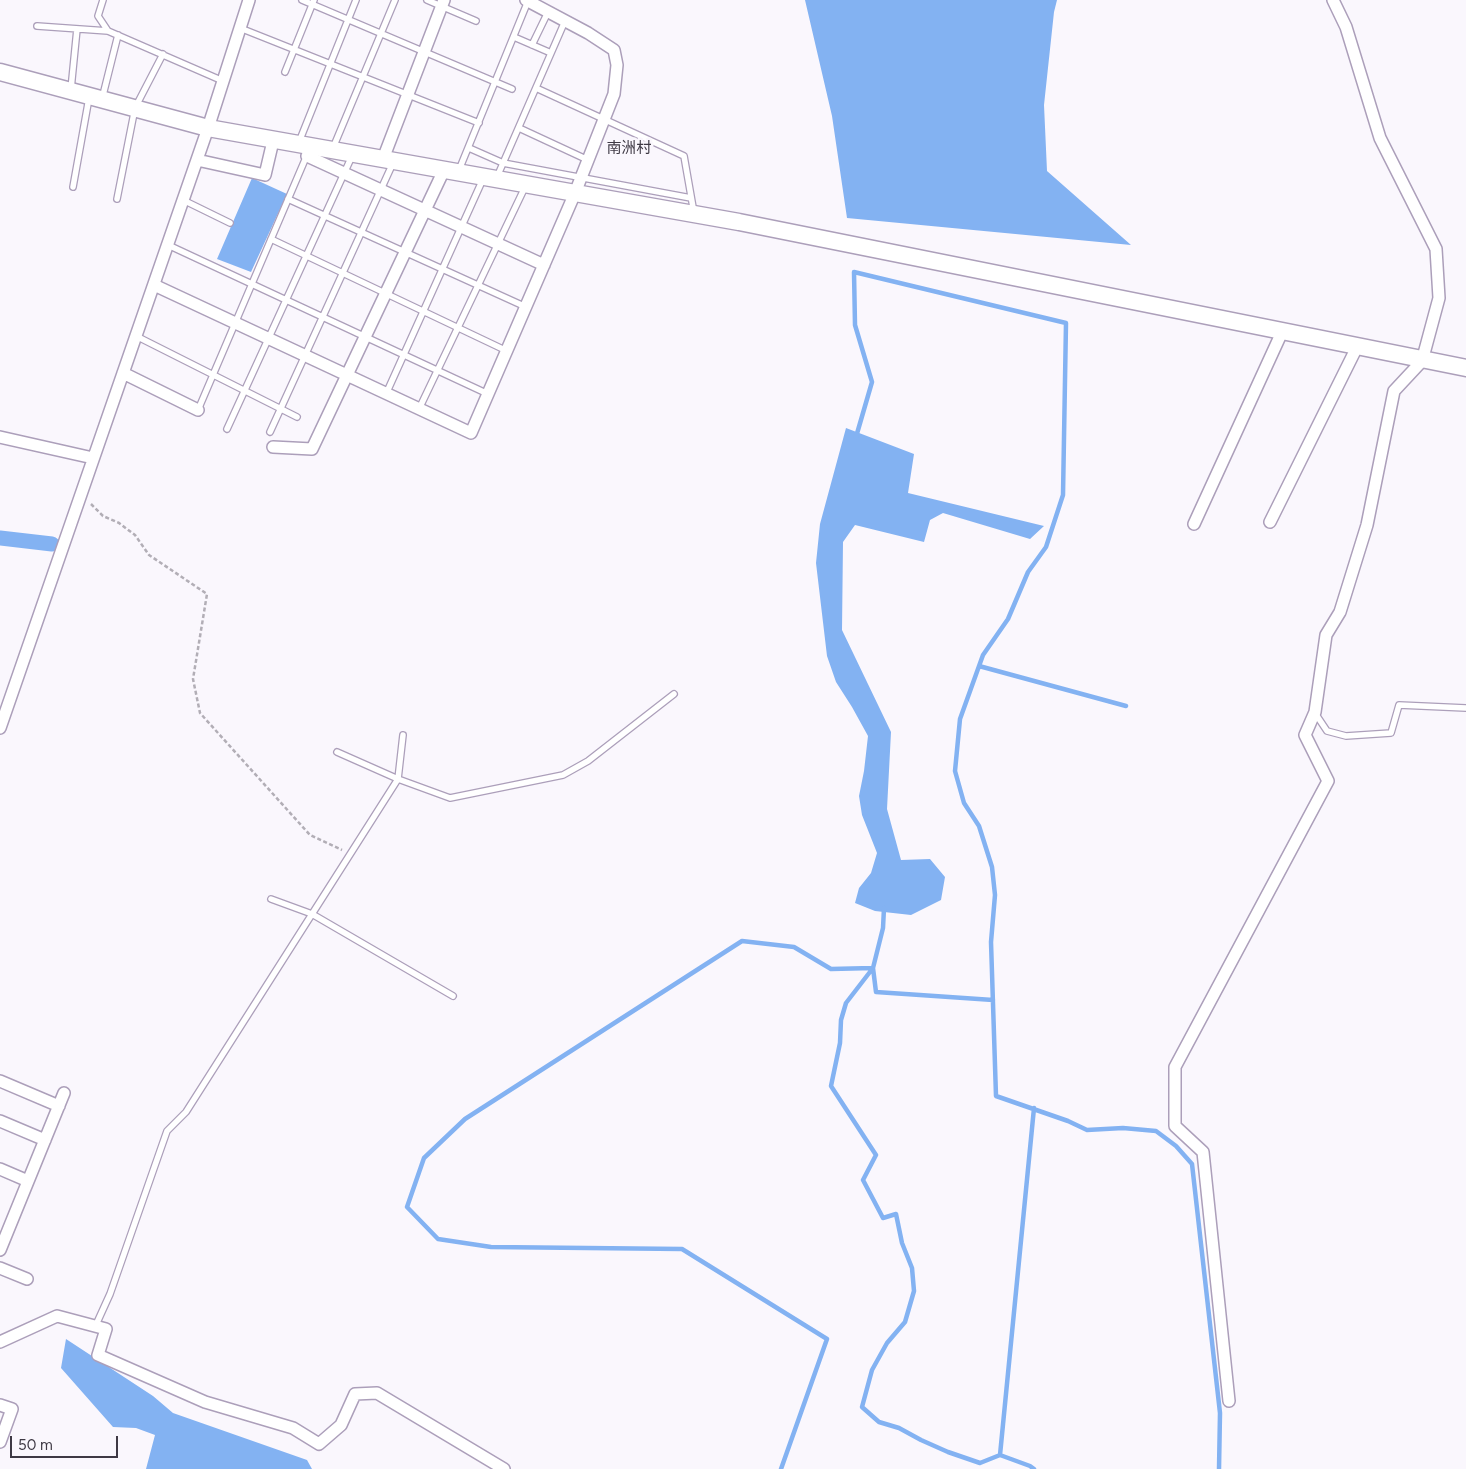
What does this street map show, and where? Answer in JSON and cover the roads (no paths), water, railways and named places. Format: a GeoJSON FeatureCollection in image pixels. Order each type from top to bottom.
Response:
{"type":"FeatureCollection","features":[{"type":"Feature","properties":{"kind":"street"},"geometry":{"type":"LineString","coordinates":[[0,728],[154,286],[250,0]]}},
{"type":"Feature","properties":{"kind":"street"},"geometry":{"type":"LineString","coordinates":[[1229,1401],[1203,1152],[1175,1126],[1175,1067],[1328,781],[1305,736],[1315,712],[1326,635],[1340,612],[1367,524],[1394,391],[1422,361],[1439,298],[1436,249],[1380,138],[1346,27],[1333,0]]}},
{"type":"Feature","properties":{"kind":"street"},"geometry":{"type":"LineString","coordinates":[[154,286],[470,433],[578,185],[614,94],[616,65],[614,50],[527,1]]}},
{"type":"Feature","properties":{"kind":"street"},"geometry":{"type":"LineString","coordinates":[[388,160],[408,95],[443,3]]}},
{"type":"Feature","properties":{"kind":"street"},"geometry":{"type":"LineString","coordinates":[[0,72],[208,128],[305,149],[332,150],[526,184],[578,185],[693,206],[1282,332],[1422,361],[1466,368]]}},
{"type":"Feature","properties":{"kind":"street"},"geometry":{"type":"LineString","coordinates":[[197,160],[265,175],[273,141]]}},
{"type":"Feature","properties":{"kind":"street"},"geometry":{"type":"LineString","coordinates":[[305,149],[344,173],[544,265]]}},
{"type":"Feature","properties":{"kind":"street"},"geometry":{"type":"LineString","coordinates":[[273,447],[312,449],[425,210],[451,171]]}},
{"type":"Feature","properties":{"kind":"street"},"geometry":{"type":"LineString","coordinates":[[1194,524],[1282,332]]}},
{"type":"Feature","properties":{"kind":"street"},"geometry":{"type":"LineString","coordinates":[[1270,522],[1357,347]]}},
{"type":"Feature","properties":{"kind":"street"},"geometry":{"type":"LineString","coordinates":[[123,373],[198,410]]}},
{"type":"Feature","properties":{"kind":"street"},"geometry":{"type":"LineString","coordinates":[[0,437],[94,458]]}},
{"type":"Feature","properties":{"kind":"street"},"geometry":{"type":"LineString","coordinates":[[0,1081],[59,1106]]}},
{"type":"Feature","properties":{"kind":"street"},"geometry":{"type":"LineString","coordinates":[[0,1250],[6,1221],[28,1181],[64,1093]]}},
{"type":"Feature","properties":{"kind":"street"},"geometry":{"type":"LineString","coordinates":[[0,1121],[45,1140]]}},
{"type":"Feature","properties":{"kind":"street"},"geometry":{"type":"LineString","coordinates":[[0,1170],[28,1181]]}},
{"type":"Feature","properties":{"kind":"street"},"geometry":{"type":"LineString","coordinates":[[0,1268],[28,1279]]}},
{"type":"Feature","properties":{"kind":"street"},"geometry":{"type":"LineString","coordinates":[[0,1342],[57,1316],[106,1329],[98,1355],[205,1402],[293,1428],[319,1444],[341,1425],[355,1394],[376,1393],[504,1469]]}},
{"type":"Feature","properties":{"kind":"street"},"geometry":{"type":"LineString","coordinates":[[0,1404],[12,1409],[0,1442]]}},
{"type":"Feature","properties":{"kind":"lane"},"geometry":{"type":"LineString","coordinates":[[103,0],[98,16],[108,31]]}},
{"type":"Feature","properties":{"kind":"lane"},"geometry":{"type":"LineString","coordinates":[[302,0],[313,2],[348,20],[512,89]]}},
{"type":"Feature","properties":{"kind":"lane"},"geometry":{"type":"LineString","coordinates":[[198,410],[288,199],[330,64],[356,0]]}},
{"type":"Feature","properties":{"kind":"lane"},"geometry":{"type":"LineString","coordinates":[[332,150],[395,0]]}},
{"type":"Feature","properties":{"kind":"lane"},"geometry":{"type":"LineString","coordinates":[[427,0],[443,3],[476,21]]}},
{"type":"Feature","properties":{"kind":"lane"},"geometry":{"type":"LineString","coordinates":[[451,171],[469,148],[527,1]]}},
{"type":"Feature","properties":{"kind":"lane"},"geometry":{"type":"LineString","coordinates":[[285,72],[313,2]]}},
{"type":"Feature","properties":{"kind":"lane"},"geometry":{"type":"LineString","coordinates":[[532,45],[548,12]]}},
{"type":"Feature","properties":{"kind":"lane"},"geometry":{"type":"LineString","coordinates":[[386,394],[462,227],[490,178],[504,164],[565,21]]}},
{"type":"Feature","properties":{"kind":"lane"},"geometry":{"type":"LineString","coordinates":[[37,26],[108,31],[223,81]]}},
{"type":"Feature","properties":{"kind":"lane"},"geometry":{"type":"LineString","coordinates":[[240,28],[479,123]]}},
{"type":"Feature","properties":{"kind":"lane"},"geometry":{"type":"LineString","coordinates":[[71,91],[77,29]]}},
{"type":"Feature","properties":{"kind":"lane"},"geometry":{"type":"LineString","coordinates":[[72,187],[96,98],[118,36]]}},
{"type":"Feature","properties":{"kind":"lane"},"geometry":{"type":"LineString","coordinates":[[514,37],[551,53]]}},
{"type":"Feature","properties":{"kind":"lane"},"geometry":{"type":"LineString","coordinates":[[117,199],[135,108],[163,54]]}},
{"type":"Feature","properties":{"kind":"lane"},"geometry":{"type":"LineString","coordinates":[[536,88],[684,156],[693,206]]}},
{"type":"Feature","properties":{"kind":"lane"},"geometry":{"type":"LineString","coordinates":[[519,128],[588,160]]}},
{"type":"Feature","properties":{"kind":"lane"},"geometry":{"type":"LineString","coordinates":[[469,148],[504,164],[578,185]]}},
{"type":"Feature","properties":{"kind":"lane"},"geometry":{"type":"LineString","coordinates":[[228,429],[353,154]]}},
{"type":"Feature","properties":{"kind":"lane"},"geometry":{"type":"LineString","coordinates":[[270,432],[380,190],[388,160]]}},
{"type":"Feature","properties":{"kind":"lane"},"geometry":{"type":"LineString","coordinates":[[419,409],[526,184]]}},
{"type":"Feature","properties":{"kind":"lane"},"geometry":{"type":"LineString","coordinates":[[288,199],[526,307]]}},
{"type":"Feature","properties":{"kind":"lane"},"geometry":{"type":"LineString","coordinates":[[183,200],[230,223]]}},
{"type":"Feature","properties":{"kind":"lane"},"geometry":{"type":"LineString","coordinates":[[272,239],[507,350]]}},
{"type":"Feature","properties":{"kind":"lane"},"geometry":{"type":"LineString","coordinates":[[168,245],[488,394]]}},
{"type":"Feature","properties":{"kind":"lane"},"geometry":{"type":"LineString","coordinates":[[136,336],[297,417]]}},
{"type":"Feature","properties":{"kind":"lane"},"geometry":{"type":"LineString","coordinates":[[337,752],[398,779],[450,798],[563,775],[588,760],[674,694]]}},
{"type":"Feature","properties":{"kind":"lane"},"geometry":{"type":"LineString","coordinates":[[1315,712],[1327,731],[1346,736],[1391,733],[1399,705],[1466,708]]}},
{"type":"Feature","properties":{"kind":"lane"},"geometry":{"type":"LineString","coordinates":[[96,1327],[110,1294],[167,1131],[186,1112],[398,779],[402,735]]}},
{"type":"Feature","properties":{"kind":"lane"},"geometry":{"type":"LineString","coordinates":[[271,900],[312,914],[453,996]]}},
{"type":"Feature","properties":{"kind":"water"},"geometry":{"type":"Polygon","coordinates":[[[805,0],[1057,0],[1054,12],[1044,105],[1047,171],[1131,245],[847,218],[832,116],[805,0]]]}},
{"type":"Feature","properties":{"kind":"water"},"geometry":{"type":"Polygon","coordinates":[[[252,178],[287,194],[251,272],[217,259],[252,178]]]}},
{"type":"Feature","properties":{"kind":"water"},"geometry":{"type":"Polygon","coordinates":[[[846,428],[914,454],[908,493],[1044,526],[1030,539],[943,513],[930,520],[924,542],[855,525],[843,542],[842,630],[891,732],[887,809],[901,860],[930,859],[945,877],[941,900],[911,915],[875,911],[855,903],[859,888],[871,873],[877,853],[862,815],[859,796],[868,736],[836,682],[827,656],[816,563],[820,524],[846,428]]]}},
{"type":"Feature","properties":{"kind":"water"},"geometry":{"type":"Polygon","coordinates":[[[66,1339],[153,1396],[173,1413],[307,1460],[312,1469],[146,1469],[155,1435],[136,1428],[113,1427],[61,1368],[66,1339]]]}},
{"type":"Feature","properties":{"kind":"waterway"},"geometry":{"type":"LineString","coordinates":[[856,437],[872,382],[855,325],[854,272],[1066,323],[1063,495],[1046,547],[1028,572],[1008,619],[983,655],[960,719],[955,771],[964,803],[979,826],[992,867],[995,895],[991,942],[996,1096],[1068,1121],[1087,1130],[1123,1128],[1156,1131],[1176,1146],[1192,1164],[1220,1413],[1219,1469]]}},
{"type":"Feature","properties":{"kind":"waterway"},"geometry":{"type":"LineString","coordinates":[[0,538],[52,544]]}},
{"type":"Feature","properties":{"kind":"waterway"},"geometry":{"type":"LineString","coordinates":[[979,666],[1126,706]]}},
{"type":"Feature","properties":{"kind":"waterway"},"geometry":{"type":"LineString","coordinates":[[781,1469],[827,1339],[682,1249],[491,1247],[438,1239],[407,1207],[424,1158],[465,1119],[742,941],[794,947],[831,969],[873,968],[883,928],[884,908]]}},
{"type":"Feature","properties":{"kind":"waterway"},"geometry":{"type":"LineString","coordinates":[[993,1000],[876,992],[873,968],[846,1003],[841,1020],[840,1043],[831,1086],[876,1155],[863,1180],[883,1218],[896,1214],[902,1243],[912,1268],[914,1291],[905,1322],[887,1343],[872,1370],[862,1407],[879,1422],[899,1428],[948,1452],[980,1463],[1000,1455],[1034,1469]]}},
{"type":"Feature","properties":{"kind":"waterway"},"geometry":{"type":"LineString","coordinates":[[1000,1455],[1034,1108]]}},
{"type":"Feature","properties":{"kind":"district","name":"南洲村"},"geometry":{"type":"Point","coordinates":[629,149]}}]}
